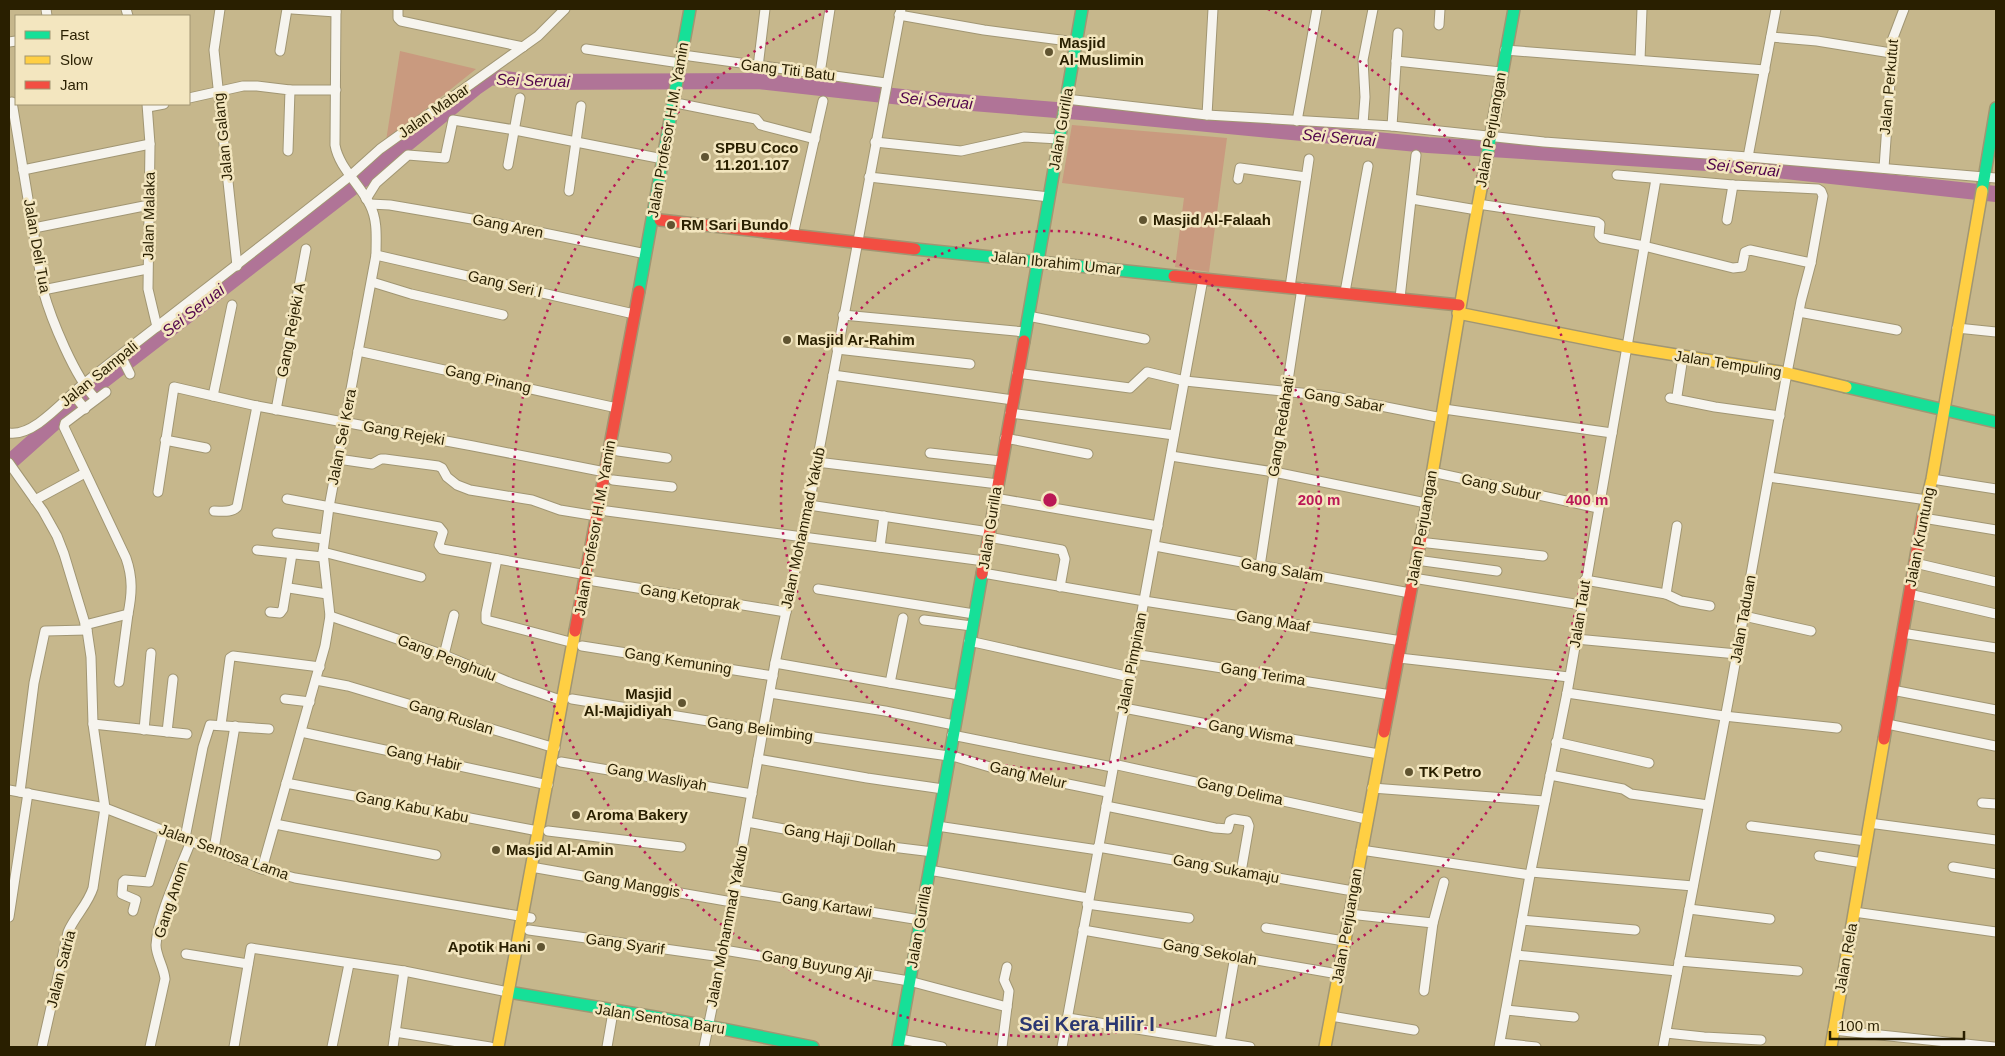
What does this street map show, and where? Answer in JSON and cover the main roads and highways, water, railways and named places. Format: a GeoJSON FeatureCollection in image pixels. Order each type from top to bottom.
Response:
{"type":"FeatureCollection","features":[{"type":"Feature","properties":{"kind":"waterway","name":"Sei Seruai"},"geometry":{"type":"LineString","coordinates":[[9,463],[91,390],[366,177],[491,77],[526,82],[758,81],[911,98],[1093,113],[1428,145],[1722,164],[1996,194]]}},
{"type":"Feature","properties":{"kind":"place","name":"Masjid Al-Muslimin"},"geometry":{"type":"Point","coordinates":[1049,52]}},
{"type":"Feature","properties":{"kind":"place","name":"SPBU Coco 11.201.107"},"geometry":{"type":"Point","coordinates":[705,157]}},
{"type":"Feature","properties":{"kind":"place","name":"Masjid Al-Falaah"},"geometry":{"type":"Point","coordinates":[1143,220]}},
{"type":"Feature","properties":{"kind":"place","name":"RM Sari Bundo"},"geometry":{"type":"Point","coordinates":[671,225]}},
{"type":"Feature","properties":{"kind":"place","name":"Masjid Ar-Rahim"},"geometry":{"type":"Point","coordinates":[787,340]}},
{"type":"Feature","properties":{"kind":"place","name":"Masjid Al-Majidiyah"},"geometry":{"type":"Point","coordinates":[682,703]}},
{"type":"Feature","properties":{"kind":"place","name":"TK Petro"},"geometry":{"type":"Point","coordinates":[1409,772]}},
{"type":"Feature","properties":{"kind":"place","name":"Aroma Bakery"},"geometry":{"type":"Point","coordinates":[576,815]}},
{"type":"Feature","properties":{"kind":"place","name":"Masjid Al-Amin"},"geometry":{"type":"Point","coordinates":[496,850]}},
{"type":"Feature","properties":{"kind":"place","name":"Apotik Hani"},"geometry":{"type":"Point","coordinates":[541,947]}},
{"type":"Feature","properties":{"kind":"district","name":"Sei Kera Hilir I"},"geometry":{"type":"Point","coordinates":[1087,1024]}}]}
